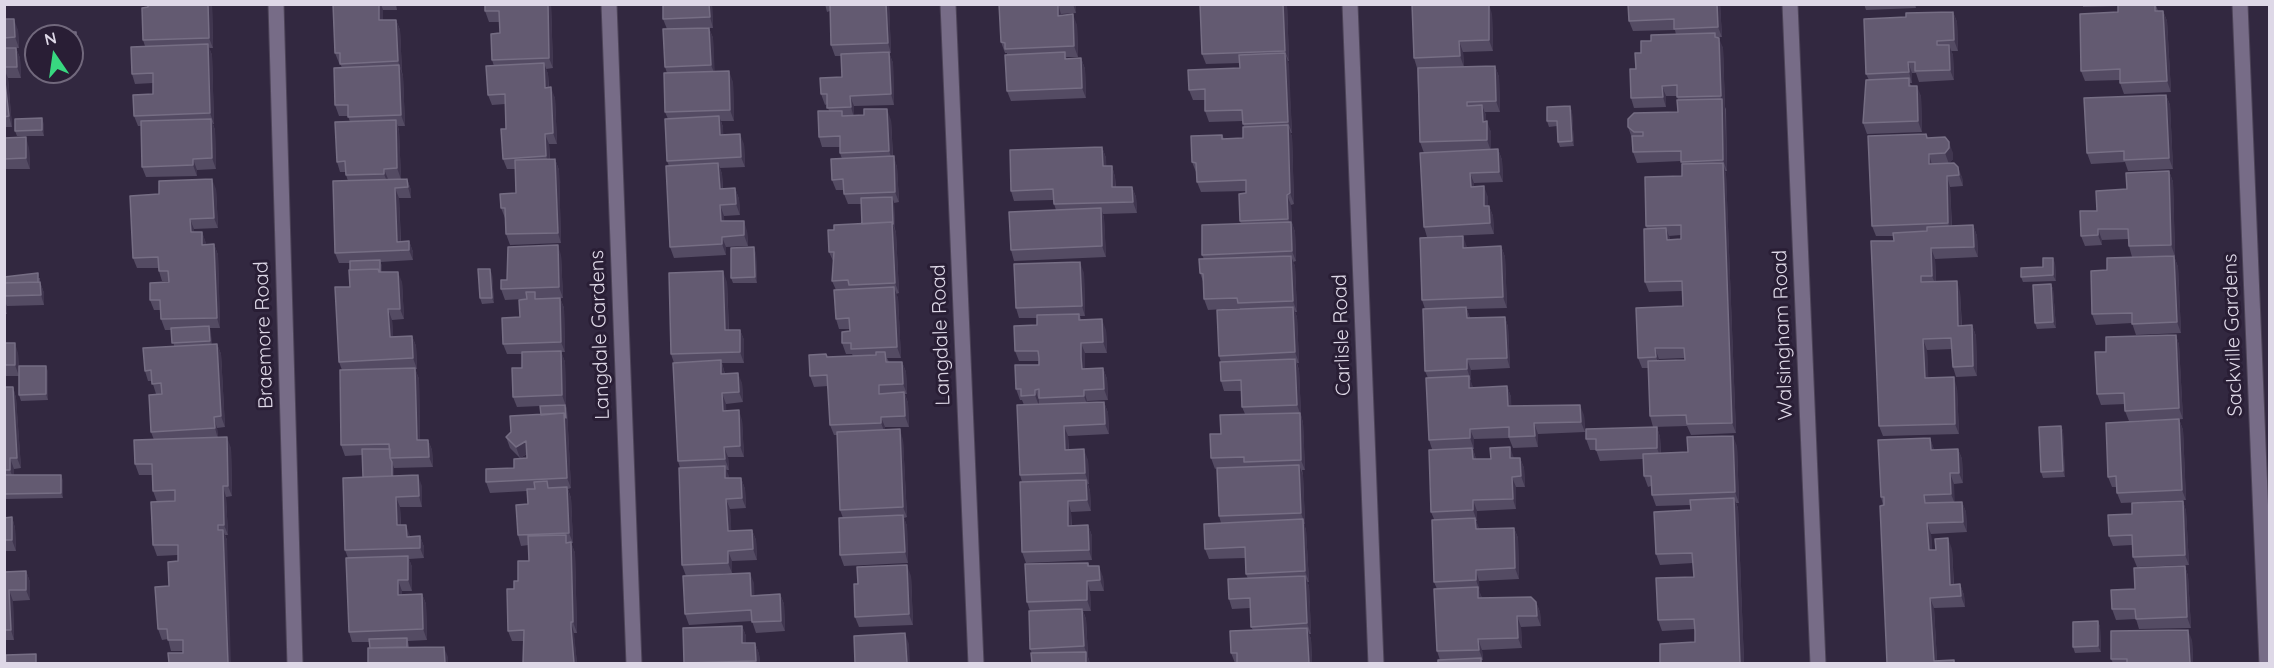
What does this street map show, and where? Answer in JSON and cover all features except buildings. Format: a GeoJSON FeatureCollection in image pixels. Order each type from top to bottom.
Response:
{"type":"FeatureCollection","features":[{"type":"Feature","properties":{"kind":"street","name":"Braemore Road"},"geometry":{"type":"LineString","coordinates":[[276,4],[294,663]]}},
{"type":"Feature","properties":{"kind":"street","name":"Langdale Gardens"},"geometry":{"type":"LineString","coordinates":[[609,4],[634,663]]}},
{"type":"Feature","properties":{"kind":"street","name":"Langdale Road"},"geometry":{"type":"LineString","coordinates":[[948,4],[976,663]]}},
{"type":"Feature","properties":{"kind":"street","name":"Carlisle Road"},"geometry":{"type":"LineString","coordinates":[[1350,4],[1376,663]]}},
{"type":"Feature","properties":{"kind":"street","name":"Walsingham Road"},"geometry":{"type":"LineString","coordinates":[[1790,4],[1818,663]]}},
{"type":"Feature","properties":{"kind":"street","name":"Sackville Gardens"},"geometry":{"type":"LineString","coordinates":[[2240,4],[2267,663]]}}]}
